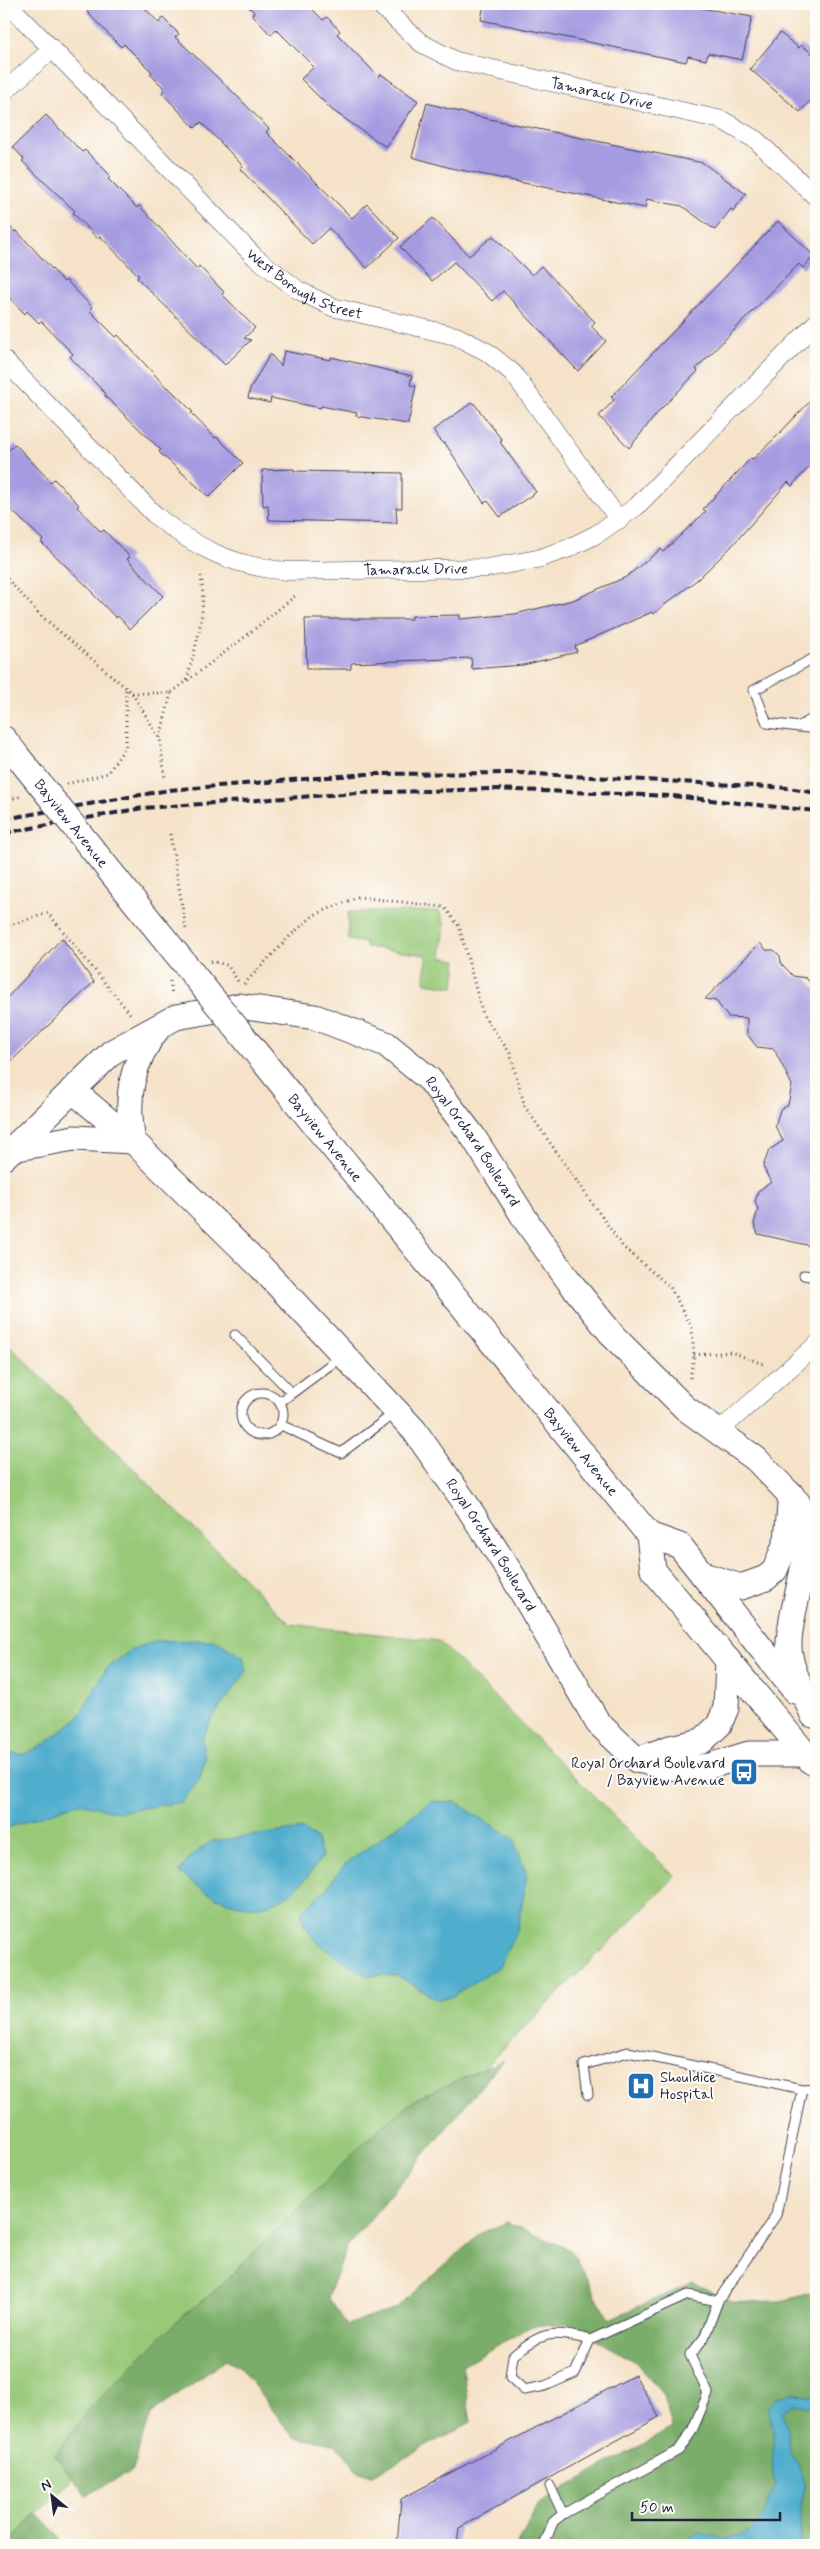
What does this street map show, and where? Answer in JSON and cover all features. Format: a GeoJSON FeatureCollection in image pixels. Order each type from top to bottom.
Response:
{"type":"FeatureCollection","features":[{"type":"Feature","properties":{"kind":"main road","name":"Bayview Avenue"},"geometry":{"type":"LineString","coordinates":[[11,748],[649,1535]]}},
{"type":"Feature","properties":{"kind":"main road","name":"Royal Orchard Boulevard"},"geometry":{"type":"LineString","coordinates":[[8,1154],[112,1052],[176,1017],[239,1006],[314,1017],[386,1044],[430,1080],[472,1135],[529,1225],[569,1282],[614,1337],[685,1408],[756,1459],[791,1494],[803,1512],[806,1538],[789,1644],[792,1665],[815,1716]]}},
{"type":"Feature","properties":{"kind":"main road"},"geometry":{"type":"LineString","coordinates":[[8,1154],[74,1138],[133,1142],[129,1108],[132,1076],[148,1041],[162,1024]]}},
{"type":"Feature","properties":{"kind":"main road","name":"Royal Orchard Boulevard"},"geometry":{"type":"LineString","coordinates":[[72,1090],[133,1142],[260,1266],[414,1430],[464,1501],[512,1575],[598,1723],[637,1760]]}},
{"type":"Feature","properties":{"kind":"main road"},"geometry":{"type":"LineString","coordinates":[[703,1575],[741,1588],[766,1578],[774,1570],[787,1540],[791,1494]]}},
{"type":"Feature","properties":{"kind":"main road"},"geometry":{"type":"LineString","coordinates":[[811,1761],[653,1570],[649,1535],[680,1546],[815,1716]]}},
{"type":"Feature","properties":{"kind":"main road"},"geometry":{"type":"LineString","coordinates":[[637,1760],[670,1748],[702,1741],[719,1725],[726,1708],[728,1660]]}},
{"type":"Feature","properties":{"kind":"main road"},"geometry":{"type":"LineString","coordinates":[[637,1760],[682,1769],[710,1766],[749,1754],[811,1761]]}},
{"type":"Feature","properties":{"kind":"street","name":"West Borough Street"},"geometry":{"type":"LineString","coordinates":[[8,4],[255,257],[282,280],[315,300],[332,307],[456,336],[473,343],[500,361],[525,387],[619,520]]}},
{"type":"Feature","properties":{"kind":"street","name":"Tamarack Drive"},"geometry":{"type":"LineString","coordinates":[[379,4],[421,43],[456,61],[722,120],[756,140],[816,197]]}},
{"type":"Feature","properties":{"kind":"street"},"geometry":{"type":"LineString","coordinates":[[4,92],[52,49]]}},
{"type":"Feature","properties":{"kind":"street","name":"Tamarack Drive"},"geometry":{"type":"LineString","coordinates":[[4,360],[155,515],[179,535],[201,548],[244,564],[287,571],[487,568],[537,559],[567,549],[619,520],[651,494],[816,322]]}},
{"type":"Feature","properties":{"kind":"street"},"geometry":{"type":"LineString","coordinates":[[718,1432],[816,1347]]}},
{"type":"Feature","properties":{"kind":"lane"},"geometry":{"type":"LineString","coordinates":[[816,657],[754,690],[767,723],[816,729]]}},
{"type":"Feature","properties":{"kind":"lane"},"geometry":{"type":"LineString","coordinates":[[798,727],[816,717]]}},
{"type":"Feature","properties":{"kind":"lane"},"geometry":{"type":"LineString","coordinates":[[804,1275],[816,1277]]}},
{"type":"Feature","properties":{"kind":"lane"},"geometry":{"type":"LineString","coordinates":[[234,1335],[292,1393]]}},
{"type":"Feature","properties":{"kind":"lane"},"geometry":{"type":"LineString","coordinates":[[280,1402],[343,1355]]}},
{"type":"Feature","properties":{"kind":"lane"},"geometry":{"type":"LineString","coordinates":[[266,1393],[280,1402],[284,1411],[281,1425],[271,1434],[257,1435],[245,1427],[241,1413],[242,1406],[252,1395],[266,1393]]}},
{"type":"Feature","properties":{"kind":"lane"},"geometry":{"type":"LineString","coordinates":[[281,1425],[341,1453],[396,1412]]}},
{"type":"Feature","properties":{"kind":"lane"},"geometry":{"type":"LineString","coordinates":[[588,2095],[584,2065],[628,2052],[802,2089],[816,2088]]}},
{"type":"Feature","properties":{"kind":"lane"},"geometry":{"type":"LineString","coordinates":[[544,2545],[553,2522],[562,2514],[679,2450],[692,2431],[708,2393],[690,2355],[704,2338],[718,2300],[776,2215],[802,2089]]}},
{"type":"Feature","properties":{"kind":"lane"},"geometry":{"type":"LineString","coordinates":[[590,2340],[563,2332],[531,2340],[513,2356],[510,2377],[524,2390],[545,2386],[575,2373],[590,2340],[688,2295],[718,2300]]}},
{"type":"Feature","properties":{"kind":"lane"},"geometry":{"type":"LineString","coordinates":[[550,2486],[562,2514]]}},
{"type":"Feature","properties":{"kind":"path"},"geometry":{"type":"LineString","coordinates":[[4,575],[40,615],[132,693],[160,739]]}},
{"type":"Feature","properties":{"kind":"path"},"geometry":{"type":"LineString","coordinates":[[187,680],[203,620],[204,596],[201,576]]}},
{"type":"Feature","properties":{"kind":"path"},"geometry":{"type":"LineString","coordinates":[[132,693],[170,693],[295,596]]}},
{"type":"Feature","properties":{"kind":"path"},"geometry":{"type":"LineString","coordinates":[[60,786],[108,773],[126,746],[126,688]]}},
{"type":"Feature","properties":{"kind":"path"},"geometry":{"type":"LineString","coordinates":[[165,778],[160,739],[170,693]]}},
{"type":"Feature","properties":{"kind":"path"},"geometry":{"type":"LineString","coordinates":[[4,801],[23,796]]}},
{"type":"Feature","properties":{"kind":"path"},"geometry":{"type":"LineString","coordinates":[[170,834],[187,936]]}},
{"type":"Feature","properties":{"kind":"path"},"geometry":{"type":"LineString","coordinates":[[208,960],[227,965],[242,986],[291,935],[314,915],[358,897],[444,907],[459,926],[483,1015],[510,1053],[526,1107],[623,1246],[670,1287],[692,1328],[694,1355],[690,1378]]}},
{"type":"Feature","properties":{"kind":"path"},"geometry":{"type":"LineString","coordinates":[[4,927],[48,913],[132,1017]]}},
{"type":"Feature","properties":{"kind":"path"},"geometry":{"type":"LineString","coordinates":[[694,1355],[731,1352],[768,1366]]}},
{"type":"Feature","properties":{"kind":"green space"},"geometry":{"type":"Polygon","coordinates":[[[439,911],[445,924],[441,957],[457,960],[454,987],[425,983],[426,955],[366,947],[366,943],[348,940],[348,912],[439,911]]]}},
{"type":"Feature","properties":{"kind":"green space"},"geometry":{"type":"Polygon","coordinates":[[[4,1340],[290,1624],[439,1641],[675,1877],[6,2545],[4,2545],[4,1340]]]}},
{"type":"Feature","properties":{"kind":"green space"},"geometry":{"type":"Polygon","coordinates":[[[503,2060],[347,2247],[328,2297],[347,2325],[396,2308],[481,2233],[507,2222],[571,2250],[609,2319],[693,2283],[734,2302],[781,2301],[816,2292],[816,2545],[518,2545],[538,2503],[672,2428],[664,2395],[637,2363],[567,2323],[532,2326],[462,2365],[471,2422],[373,2475],[360,2473],[335,2444],[293,2437],[240,2367],[226,2360],[151,2413],[131,2472],[86,2495],[55,2455],[91,2407],[176,2322],[218,2288],[379,2128],[416,2099],[503,2060]]]}},
{"type":"Feature","properties":{"kind":"green space"},"geometry":{"type":"Polygon","coordinates":[[[38,2514],[66,2545],[6,2545],[38,2514]]]}},
{"type":"Feature","properties":{"kind":"water"},"geometry":{"type":"Polygon","coordinates":[[[215,1640],[243,1657],[246,1672],[211,1720],[202,1739],[205,1758],[200,1779],[182,1802],[118,1812],[79,1803],[4,1829],[4,1753],[24,1754],[43,1745],[79,1717],[106,1669],[132,1649],[156,1641],[215,1640]]]}},
{"type":"Feature","properties":{"kind":"water"},"geometry":{"type":"Polygon","coordinates":[[[432,1801],[455,1802],[514,1839],[527,1875],[518,1928],[499,1967],[451,1997],[438,2000],[398,1976],[365,1975],[320,1945],[304,1925],[302,1911],[324,1891],[345,1864],[432,1801]]]}},
{"type":"Feature","properties":{"kind":"water"},"geometry":{"type":"Polygon","coordinates":[[[303,1829],[317,1839],[322,1857],[301,1884],[290,1894],[278,1901],[265,1905],[251,1906],[235,1904],[217,1898],[179,1872],[193,1854],[212,1841],[303,1829]]]}},
{"type":"Feature","properties":{"kind":"water"},"geometry":{"type":"Polygon","coordinates":[[[791,2393],[816,2397],[816,2408],[794,2404],[782,2412],[788,2432],[789,2451],[799,2466],[805,2488],[800,2509],[801,2545],[677,2545],[699,2533],[727,2539],[737,2537],[749,2531],[764,2516],[767,2503],[776,2485],[772,2467],[774,2434],[769,2407],[777,2398],[791,2393]]]}},
{"type":"Feature","properties":{"kind":"building"},"geometry":{"type":"Polygon","coordinates":[[[96,4],[141,4],[159,23],[163,18],[179,34],[175,37],[238,97],[269,129],[266,132],[352,218],[367,204],[399,238],[367,268],[329,228],[312,244],[240,169],[243,166],[201,122],[195,128],[162,93],[165,89],[150,74],[152,72],[124,44],[121,47],[87,12],[96,4]]]}},
{"type":"Feature","properties":{"kind":"building"},"geometry":{"type":"Polygon","coordinates":[[[246,4],[307,4],[323,20],[327,17],[340,31],[337,34],[379,77],[381,74],[418,101],[386,147],[332,110],[301,79],[314,67],[276,29],[271,35],[252,15],[254,12],[246,4]]]}},
{"type":"Feature","properties":{"kind":"building"},"geometry":{"type":"Polygon","coordinates":[[[484,4],[678,4],[752,17],[742,60],[708,53],[706,60],[688,56],[686,62],[481,20],[484,4]]]}},
{"type":"Feature","properties":{"kind":"building"},"geometry":{"type":"Polygon","coordinates":[[[780,33],[799,48],[801,45],[816,56],[816,95],[800,112],[750,69],[780,33]]]}},
{"type":"Feature","properties":{"kind":"building"},"geometry":{"type":"Polygon","coordinates":[[[427,103],[475,116],[703,163],[746,194],[733,211],[731,209],[715,230],[682,206],[646,199],[645,208],[451,168],[412,157],[427,103]]]}},
{"type":"Feature","properties":{"kind":"building"},"geometry":{"type":"Polygon","coordinates":[[[46,115],[82,152],[85,150],[111,176],[108,179],[137,208],[139,205],[197,269],[199,266],[224,292],[222,294],[255,328],[244,338],[251,340],[225,365],[137,278],[139,276],[100,236],[97,238],[73,213],[75,211],[22,161],[24,159],[13,147],[46,115]]]}},
{"type":"Feature","properties":{"kind":"building"},"geometry":{"type":"Polygon","coordinates":[[[433,218],[469,256],[493,236],[532,275],[541,266],[595,322],[591,326],[606,341],[578,371],[503,291],[492,301],[454,262],[432,281],[400,247],[433,218]]]}},
{"type":"Feature","properties":{"kind":"building"},"geometry":{"type":"Polygon","coordinates":[[[4,221],[15,232],[16,230],[64,282],[66,280],[92,307],[89,310],[116,337],[118,335],[167,388],[193,412],[191,413],[215,438],[217,437],[243,463],[209,497],[159,452],[161,450],[105,396],[106,394],[70,357],[73,354],[41,321],[39,323],[27,311],[25,314],[4,292],[4,221]]]}},
{"type":"Feature","properties":{"kind":"building"},"geometry":{"type":"Polygon","coordinates":[[[778,221],[814,256],[803,268],[799,264],[696,369],[698,371],[660,410],[629,448],[599,416],[614,400],[611,397],[778,221]]]}},
{"type":"Feature","properties":{"kind":"building"},"geometry":{"type":"Polygon","coordinates":[[[284,351],[331,360],[331,357],[412,376],[410,385],[416,386],[408,424],[356,416],[357,413],[321,406],[321,408],[271,398],[270,403],[248,398],[250,389],[270,354],[281,366],[284,351]]]}},
{"type":"Feature","properties":{"kind":"building"},"geometry":{"type":"Polygon","coordinates":[[[816,395],[816,459],[792,486],[788,482],[730,548],[698,579],[653,614],[652,612],[575,646],[577,652],[523,665],[472,669],[471,658],[351,663],[351,669],[307,669],[305,619],[412,619],[412,616],[460,615],[460,619],[515,614],[573,600],[626,577],[661,549],[663,552],[706,511],[703,509],[751,458],[753,459],[776,437],[816,395]]]}},
{"type":"Feature","properties":{"kind":"building"},"geometry":{"type":"Polygon","coordinates":[[[473,402],[502,440],[500,442],[536,492],[500,517],[488,501],[484,503],[445,443],[443,444],[433,430],[473,402]]]}},
{"type":"Feature","properties":{"kind":"building"},"geometry":{"type":"Polygon","coordinates":[[[15,444],[51,482],[54,479],[101,532],[104,530],[130,557],[127,559],[163,596],[130,629],[118,616],[116,618],[93,592],[41,542],[43,540],[4,503],[4,455],[15,444]]]}},
{"type":"Feature","properties":{"kind":"building"},"geometry":{"type":"Polygon","coordinates":[[[294,469],[294,471],[402,473],[402,508],[396,508],[397,523],[269,520],[268,505],[263,506],[262,470],[294,469]]]}},
{"type":"Feature","properties":{"kind":"building"},"geometry":{"type":"Polygon","coordinates":[[[62,938],[94,982],[4,1068],[4,1001],[62,938]]]}},
{"type":"Feature","properties":{"kind":"building"},"geometry":{"type":"Polygon","coordinates":[[[760,943],[766,950],[774,950],[780,956],[781,963],[793,976],[806,978],[816,989],[816,1247],[758,1234],[754,1224],[758,1209],[755,1202],[758,1191],[771,1182],[763,1167],[769,1150],[783,1141],[775,1126],[780,1110],[788,1105],[792,1085],[774,1049],[757,1047],[747,1034],[747,1018],[728,1017],[716,1001],[705,999],[760,943]]]}},
{"type":"Feature","properties":{"kind":"building"},"geometry":{"type":"Polygon","coordinates":[[[635,2375],[659,2417],[459,2528],[457,2545],[397,2545],[401,2499],[635,2375]]]}},
{"type":"Feature","properties":{"kind":"railway"},"geometry":{"type":"LineString","coordinates":[[4,819],[169,790],[366,774],[519,773],[789,788],[816,793]]}},
{"type":"Feature","properties":{"kind":"railway"},"geometry":{"type":"LineString","coordinates":[[4,833],[143,808],[357,793],[493,789],[672,796],[816,811]]}},
{"type":"Feature","properties":{"kind":"place","name":"Royal Orchard Boulevard / Bayview Avenue"},"geometry":{"type":"Point","coordinates":[744,1772]}},
{"type":"Feature","properties":{"kind":"place","name":"Shouldice Hospital"},"geometry":{"type":"Point","coordinates":[641,2086]}}]}
